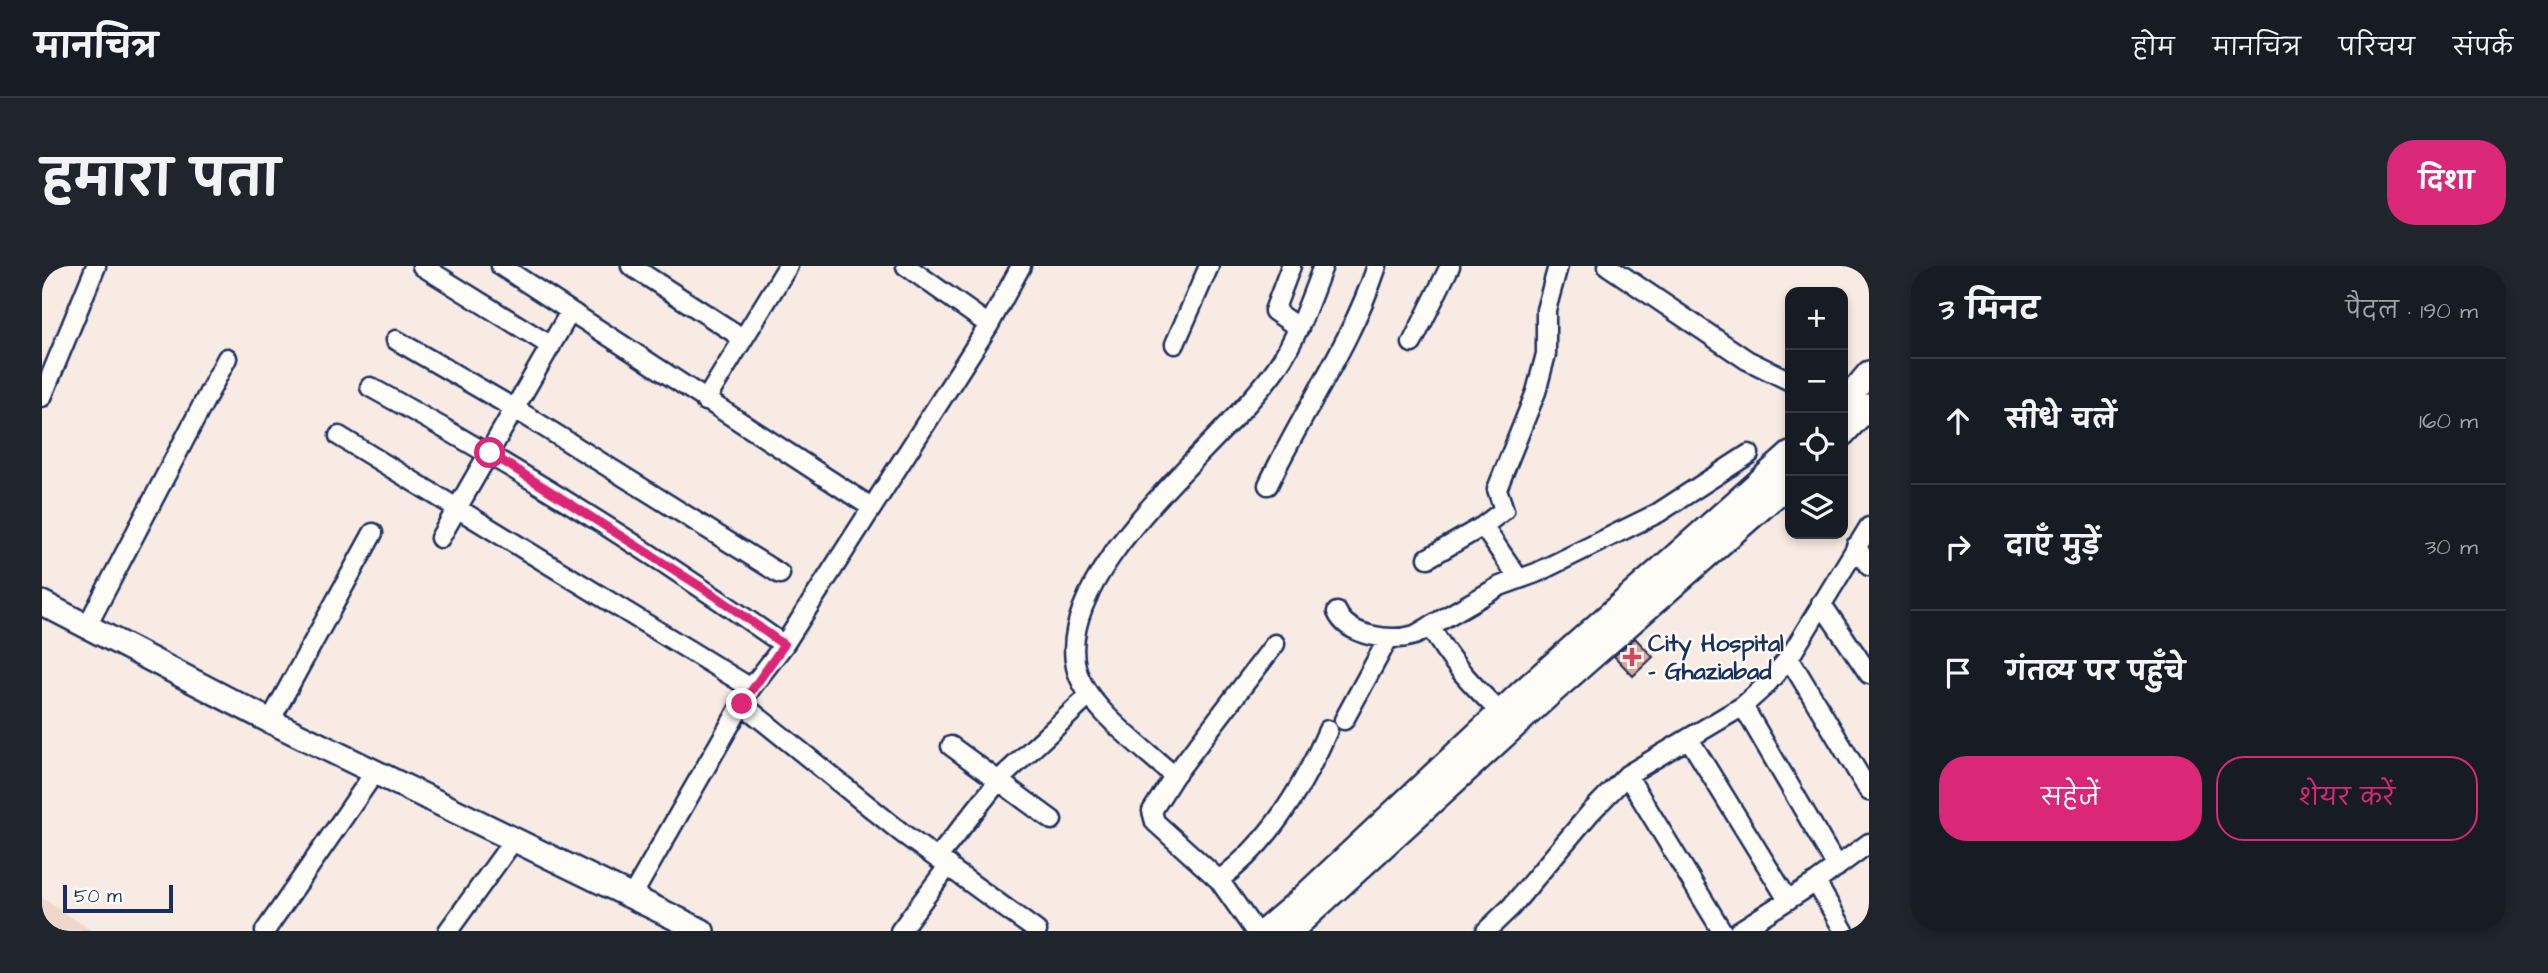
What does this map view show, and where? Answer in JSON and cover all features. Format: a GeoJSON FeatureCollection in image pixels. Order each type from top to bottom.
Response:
{"type":"FeatureCollection","features":[{"type":"Feature","properties":{"kind":"main road"},"geometry":{"type":"LineString","coordinates":[[1848,415],[1869,373]]}},
{"type":"Feature","properties":{"kind":"main road"},"geometry":{"type":"LineString","coordinates":[[1848,419],[1869,406]]}},
{"type":"Feature","properties":{"kind":"main road"},"geometry":{"type":"LineString","coordinates":[[1264,931],[1500,712],[1785,458]]}},
{"type":"Feature","properties":{"kind":"main road"},"geometry":{"type":"LineString","coordinates":[[1291,931],[1550,694],[1785,487]]}},
{"type":"Feature","properties":{"kind":"main road"},"geometry":{"type":"LineString","coordinates":[[43,605],[270,722],[702,931]]}},
{"type":"Feature","properties":{"kind":"street"},"geometry":{"type":"LineString","coordinates":[[42,397],[96,266]]}},
{"type":"Feature","properties":{"kind":"street"},"geometry":{"type":"LineString","coordinates":[[422,266],[551,346]]}},
{"type":"Feature","properties":{"kind":"street"},"geometry":{"type":"LineString","coordinates":[[500,266],[520,271],[570,312],[871,507]]}},
{"type":"Feature","properties":{"kind":"street"},"geometry":{"type":"LineString","coordinates":[[631,266],[741,337]]}},
{"type":"Feature","properties":{"kind":"street"},"geometry":{"type":"LineString","coordinates":[[705,401],[741,337],[788,266]]}},
{"type":"Feature","properties":{"kind":"street"},"geometry":{"type":"LineString","coordinates":[[906,266],[989,325]]}},
{"type":"Feature","properties":{"kind":"street"},"geometry":{"type":"LineString","coordinates":[[1175,344],[1209,266]]}},
{"type":"Feature","properties":{"kind":"street"},"geometry":{"type":"LineString","coordinates":[[1292,266],[1274,311],[1299,328]]}},
{"type":"Feature","properties":{"kind":"street"},"geometry":{"type":"LineString","coordinates":[[1174,776],[1088,696],[1076,667],[1076,637],[1086,600],[1105,563],[1137,521],[1244,408],[1277,366],[1299,328],[1323,266]]}},
{"type":"Feature","properties":{"kind":"street"},"geometry":{"type":"LineString","coordinates":[[1268,485],[1341,349],[1366,297],[1377,266]]}},
{"type":"Feature","properties":{"kind":"street"},"geometry":{"type":"LineString","coordinates":[[1412,343],[1450,266]]}},
{"type":"Feature","properties":{"kind":"street"},"geometry":{"type":"LineString","coordinates":[[1428,558],[1483,526],[1504,510],[1496,493],[1536,392],[1546,354],[1545,310],[1558,266]]}},
{"type":"Feature","properties":{"kind":"street"},"geometry":{"type":"LineString","coordinates":[[1608,266],[1747,360],[1785,379]]}},
{"type":"Feature","properties":{"kind":"street"},"geometry":{"type":"LineString","coordinates":[[632,896],[751,688],[784,645],[989,325],[1017,268]]}},
{"type":"Feature","properties":{"kind":"street"},"geometry":{"type":"LineString","coordinates":[[440,538],[517,410],[570,312]]}},
{"type":"Feature","properties":{"kind":"street"},"geometry":{"type":"LineString","coordinates":[[396,340],[517,410],[780,574]]}},
{"type":"Feature","properties":{"kind":"street"},"geometry":{"type":"LineString","coordinates":[[86,628],[227,358]]}},
{"type":"Feature","properties":{"kind":"street"},"geometry":{"type":"LineString","coordinates":[[370,387],[490,453],[717,597],[784,645]]}},
{"type":"Feature","properties":{"kind":"street"},"geometry":{"type":"LineString","coordinates":[[339,436],[751,688]]}},
{"type":"Feature","properties":{"kind":"street"},"geometry":{"type":"LineString","coordinates":[[1337,612],[1343,622],[1353,628],[1388,639],[1401,640],[1473,600],[1658,513],[1749,454]]}},
{"type":"Feature","properties":{"kind":"street"},"geometry":{"type":"LineString","coordinates":[[1483,526],[1519,579]]}},
{"type":"Feature","properties":{"kind":"street"},"geometry":{"type":"LineString","coordinates":[[1487,930],[1511,907],[1627,775],[1743,706],[1789,657],[1869,527]]}},
{"type":"Feature","properties":{"kind":"street"},"geometry":{"type":"LineString","coordinates":[[270,722],[373,533]]}},
{"type":"Feature","properties":{"kind":"street"},"geometry":{"type":"LineString","coordinates":[[1856,546],[1869,566]]}},
{"type":"Feature","properties":{"kind":"street"},"geometry":{"type":"LineString","coordinates":[[1821,603],[1869,674]]}},
{"type":"Feature","properties":{"kind":"street"},"geometry":{"type":"LineString","coordinates":[[1430,626],[1445,654],[1500,712]]}},
{"type":"Feature","properties":{"kind":"street"},"geometry":{"type":"LineString","coordinates":[[1344,720],[1388,639]]}},
{"type":"Feature","properties":{"kind":"street"},"geometry":{"type":"LineString","coordinates":[[1255,931],[1219,880],[1152,817],[1155,805],[1174,776],[1275,644]]}},
{"type":"Feature","properties":{"kind":"street"},"geometry":{"type":"LineString","coordinates":[[1789,657],[1869,791]]}},
{"type":"Feature","properties":{"kind":"street"},"geometry":{"type":"LineString","coordinates":[[900,931],[943,861],[1000,779],[1088,696]]}},
{"type":"Feature","properties":{"kind":"street"},"geometry":{"type":"LineString","coordinates":[[742,704],[902,833],[1037,931]]}},
{"type":"Feature","properties":{"kind":"street"},"geometry":{"type":"LineString","coordinates":[[1743,706],[1837,867]]}},
{"type":"Feature","properties":{"kind":"street"},"geometry":{"type":"LineString","coordinates":[[1219,880],[1233,869],[1284,812],[1308,777],[1328,730]]}},
{"type":"Feature","properties":{"kind":"street"},"geometry":{"type":"LineString","coordinates":[[1689,739],[1788,900]]}},
{"type":"Feature","properties":{"kind":"street"},"geometry":{"type":"LineString","coordinates":[[951,746],[1000,779],[1052,820]]}},
{"type":"Feature","properties":{"kind":"street"},"geometry":{"type":"LineString","coordinates":[[265,931],[375,772]]}},
{"type":"Feature","properties":{"kind":"street"},"geometry":{"type":"LineString","coordinates":[[1627,775],[1723,931]]}},
{"type":"Feature","properties":{"kind":"street"},"geometry":{"type":"LineString","coordinates":[[448,931],[513,841]]}},
{"type":"Feature","properties":{"kind":"street"},"geometry":{"type":"LineString","coordinates":[[1739,931],[1816,882],[1869,843]]}},
{"type":"Feature","properties":{"kind":"street"},"geometry":{"type":"LineString","coordinates":[[1816,882],[1844,931]]}},
{"type":"Feature","properties":{"kind":"shaded area"},"geometry":{"type":"Polygon","coordinates":[[[42,898],[92,931],[42,931],[42,898]]]}},
{"type":"Feature","properties":{"kind":"building"},"geometry":{"type":"Polygon","coordinates":[[[1635,638],[1653,657],[1633,676],[1614,656],[1635,638]]]}},
{"type":"Feature","properties":{"kind":"place","name":"City Hospital - Ghaziabad"},"geometry":{"type":"Point","coordinates":[1632,657]}},
{"type":"Feature","properties":{"kind":"route"},"geometry":{"type":"LineString","coordinates":[[490,453],[717,597],[784,645],[742,704]]}}]}
